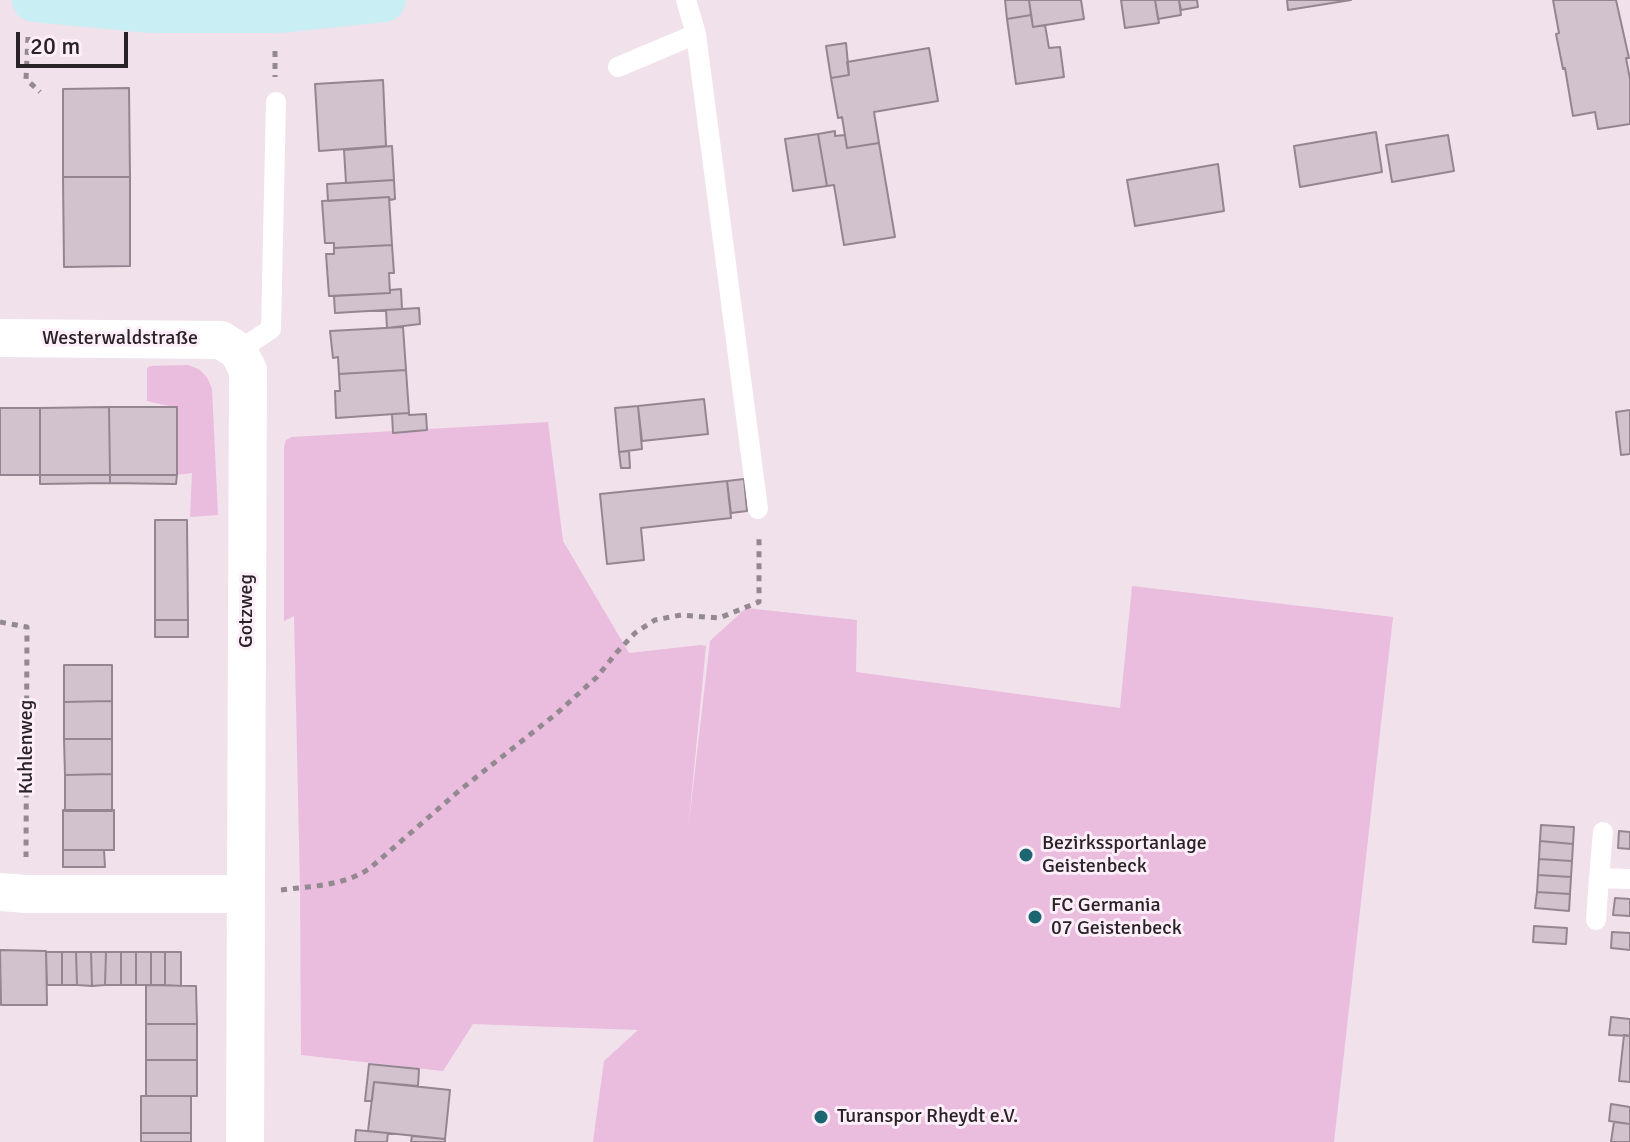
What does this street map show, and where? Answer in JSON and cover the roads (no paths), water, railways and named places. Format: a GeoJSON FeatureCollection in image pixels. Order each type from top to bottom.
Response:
{"type":"FeatureCollection","features":[{"type":"Feature","properties":{"kind":"main road"},"geometry":{"type":"LineString","coordinates":[[31,16],[384,0]]}},
{"type":"Feature","properties":{"kind":"street","name":"Westerwaldstraße"},"geometry":{"type":"LineString","coordinates":[[0,338],[221,340],[238,351]]}},
{"type":"Feature","properties":{"kind":"street","name":"Gotzweg"},"geometry":{"type":"LineString","coordinates":[[238,351],[248,370],[245,1142]]}},
{"type":"Feature","properties":{"kind":"street"},"geometry":{"type":"LineString","coordinates":[[13,893],[244,894]]}},
{"type":"Feature","properties":{"kind":"lane"},"geometry":{"type":"LineString","coordinates":[[686,0],[696,34],[758,509]]}},
{"type":"Feature","properties":{"kind":"lane"},"geometry":{"type":"LineString","coordinates":[[618,67],[696,34]]}},
{"type":"Feature","properties":{"kind":"lane"},"geometry":{"type":"LineString","coordinates":[[238,351],[271,329],[276,102]]}},
{"type":"Feature","properties":{"kind":"lane"},"geometry":{"type":"LineString","coordinates":[[1596,920],[1603,832]]}},
{"type":"Feature","properties":{"kind":"lane"},"geometry":{"type":"LineString","coordinates":[[1599,878],[1630,879]]}},
{"type":"Feature","properties":{"kind":"place","name":"Bezirkssportanlage Geistenbeck"},"geometry":{"type":"Point","coordinates":[1026,855]}},
{"type":"Feature","properties":{"kind":"place","name":"FC Germania 07 Geistenbeck"},"geometry":{"type":"Point","coordinates":[1035,917]}},
{"type":"Feature","properties":{"kind":"place","name":"Turanspor Rheydt e.V."},"geometry":{"type":"Point","coordinates":[821,1117]}}]}
